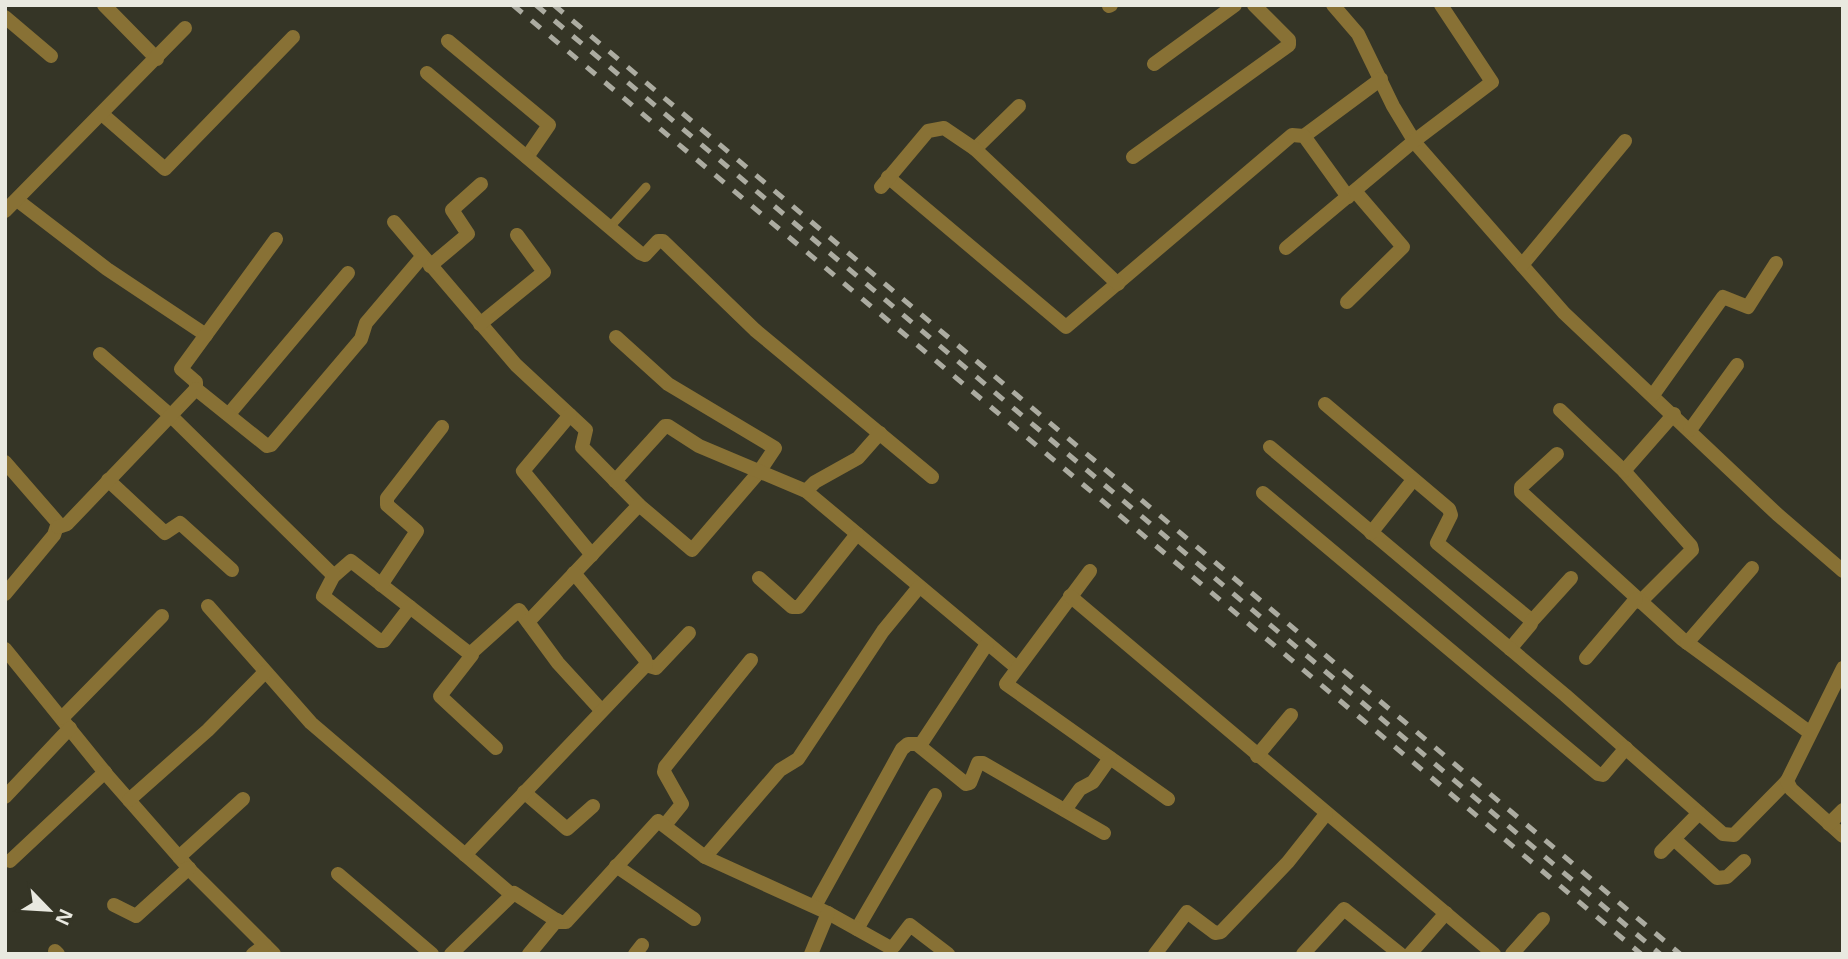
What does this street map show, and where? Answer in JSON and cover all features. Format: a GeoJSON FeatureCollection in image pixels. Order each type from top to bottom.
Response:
{"type":"FeatureCollection","features":[{"type":"Feature","properties":{"kind":"street"},"geometry":{"type":"LineString","coordinates":[[104,5],[157,59]]}},
{"type":"Feature","properties":{"kind":"street"},"geometry":{"type":"LineString","coordinates":[[1154,64],[1235,5]]}},
{"type":"Feature","properties":{"kind":"street"},"geometry":{"type":"LineString","coordinates":[[1133,157],[1289,45],[1289,40],[1254,5]]}},
{"type":"Feature","properties":{"kind":"street"},"geometry":{"type":"LineString","coordinates":[[1333,5],[1358,34],[1414,141],[1564,313],[1777,514],[1843,570]]}},
{"type":"Feature","properties":{"kind":"street"},"geometry":{"type":"LineString","coordinates":[[1286,248],[1414,141],[1492,82],[1441,5]]}},
{"type":"Feature","properties":{"kind":"street"},"geometry":{"type":"LineString","coordinates":[[5,17],[51,56]]}},
{"type":"Feature","properties":{"kind":"street"},"geometry":{"type":"LineString","coordinates":[[5,211],[185,28]]}},
{"type":"Feature","properties":{"kind":"street"},"geometry":{"type":"LineString","coordinates":[[102,114],[166,169],[293,37]]}},
{"type":"Feature","properties":{"kind":"street"},"geometry":{"type":"LineString","coordinates":[[448,41],[549,125],[527,157]]}},
{"type":"Feature","properties":{"kind":"street"},"geometry":{"type":"LineString","coordinates":[[427,73],[643,255],[663,241],[755,330],[932,477]]}},
{"type":"Feature","properties":{"kind":"street"},"geometry":{"type":"LineString","coordinates":[[1118,284],[955,133],[937,127],[928,131],[884,182],[1063,327],[1069,327],[1292,135],[1304,136],[1381,79]]}},
{"type":"Feature","properties":{"kind":"street"},"geometry":{"type":"LineString","coordinates":[[975,149],[1019,106]]}},
{"type":"Feature","properties":{"kind":"street"},"geometry":{"type":"LineString","coordinates":[[1304,136],[1351,194],[1403,247],[1347,302]]}},
{"type":"Feature","properties":{"kind":"street"},"geometry":{"type":"LineString","coordinates":[[1522,265],[1625,141]]}},
{"type":"Feature","properties":{"kind":"street"},"geometry":{"type":"LineString","coordinates":[[196,389],[267,446],[271,445],[361,340],[366,323],[426,261],[468,234],[452,210],[481,184]]}},
{"type":"Feature","properties":{"kind":"street"},"geometry":{"type":"LineString","coordinates":[[17,200],[88,255],[205,335]]}},
{"type":"Feature","properties":{"kind":"street"},"geometry":{"type":"LineString","coordinates":[[394,222],[516,365],[586,430],[582,447],[639,505],[691,550],[759,472],[775,450],[774,445],[655,375],[616,337]]}},
{"type":"Feature","properties":{"kind":"street"},"geometry":{"type":"LineString","coordinates":[[480,324],[544,272],[517,235]]}},
{"type":"Feature","properties":{"kind":"street"},"geometry":{"type":"LineString","coordinates":[[5,594],[58,527],[67,524],[196,389],[196,382],[181,369],[276,239]]}},
{"type":"Feature","properties":{"kind":"street"},"geometry":{"type":"LineString","coordinates":[[1653,395],[1723,297],[1748,307],[1776,263]]}},
{"type":"Feature","properties":{"kind":"street"},"geometry":{"type":"LineString","coordinates":[[229,414],[348,273]]}},
{"type":"Feature","properties":{"kind":"street"},"geometry":{"type":"LineString","coordinates":[[100,354],[170,415],[334,575]]}},
{"type":"Feature","properties":{"kind":"street"},"geometry":{"type":"LineString","coordinates":[[1690,430],[1737,365]]}},
{"type":"Feature","properties":{"kind":"street"},"geometry":{"type":"LineString","coordinates":[[1325,404],[1451,512],[1437,543],[1529,616],[1531,622]]}},
{"type":"Feature","properties":{"kind":"street"},"geometry":{"type":"LineString","coordinates":[[1560,410],[1624,471],[1692,548],[1638,600],[1586,659]]}},
{"type":"Feature","properties":{"kind":"street"},"geometry":{"type":"LineString","coordinates":[[570,415],[523,471],[592,555]]}},
{"type":"Feature","properties":{"kind":"street"},"geometry":{"type":"LineString","coordinates":[[1624,471],[1674,415]]}},
{"type":"Feature","properties":{"kind":"street"},"geometry":{"type":"LineString","coordinates":[[615,481],[666,425],[699,446],[806,491],[1017,668]]}},
{"type":"Feature","properties":{"kind":"street"},"geometry":{"type":"LineString","coordinates":[[381,585],[417,531],[387,505],[387,498],[442,427]]}},
{"type":"Feature","properties":{"kind":"street"},"geometry":{"type":"LineString","coordinates":[[806,491],[815,482],[859,458],[880,433]]}},
{"type":"Feature","properties":{"kind":"street"},"geometry":{"type":"LineString","coordinates":[[1270,447],[1626,748],[1723,834],[1734,835],[1787,781],[1809,732],[1838,690],[1843,668]]}},
{"type":"Feature","properties":{"kind":"street"},"geometry":{"type":"LineString","coordinates":[[1558,454],[1521,487],[1521,492],[1687,643],[1809,732]]}},
{"type":"Feature","properties":{"kind":"street"},"geometry":{"type":"LineString","coordinates":[[5,462],[58,520],[58,527]]}},
{"type":"Feature","properties":{"kind":"street"},"geometry":{"type":"LineString","coordinates":[[108,480],[165,533],[177,523],[183,524],[232,570]]}},
{"type":"Feature","properties":{"kind":"street"},"geometry":{"type":"LineString","coordinates":[[1371,533],[1413,480]]}},
{"type":"Feature","properties":{"kind":"street"},"geometry":{"type":"LineString","coordinates":[[1263,493],[1598,774],[1603,775],[1626,748]]}},
{"type":"Feature","properties":{"kind":"street"},"geometry":{"type":"LineString","coordinates":[[528,622],[639,505]]}},
{"type":"Feature","properties":{"kind":"street"},"geometry":{"type":"LineString","coordinates":[[759,578],[792,607],[799,607],[857,534]]}},
{"type":"Feature","properties":{"kind":"street"},"geometry":{"type":"LineString","coordinates":[[410,607],[384,641],[380,641],[323,596],[334,575],[349,561],[410,607],[472,655]]}},
{"type":"Feature","properties":{"kind":"street"},"geometry":{"type":"LineString","coordinates":[[1687,643],[1752,568]]}},
{"type":"Feature","properties":{"kind":"street"},"geometry":{"type":"LineString","coordinates":[[1090,571],[1006,686],[1168,799]]}},
{"type":"Feature","properties":{"kind":"street"},"geometry":{"type":"LineString","coordinates":[[574,573],[645,659],[646,665]]}},
{"type":"Feature","properties":{"kind":"street"},"geometry":{"type":"LineString","coordinates":[[1510,649],[1571,578]]}},
{"type":"Feature","properties":{"kind":"street"},"geometry":{"type":"LineString","coordinates":[[705,858],[780,770],[798,759],[875,642],[919,587]]}},
{"type":"Feature","properties":{"kind":"street"},"geometry":{"type":"LineString","coordinates":[[1070,596],[1494,954]]}},
{"type":"Feature","properties":{"kind":"street"},"geometry":{"type":"LineString","coordinates":[[208,606],[311,723],[512,895]]}},
{"type":"Feature","properties":{"kind":"street"},"geometry":{"type":"LineString","coordinates":[[496,748],[440,696],[472,655],[516,610],[519,610],[558,663],[601,710]]}},
{"type":"Feature","properties":{"kind":"street"},"geometry":{"type":"LineString","coordinates":[[5,797],[66,723],[162,616]]}},
{"type":"Feature","properties":{"kind":"street"},"geometry":{"type":"LineString","coordinates":[[646,665],[656,668],[689,633]]}},
{"type":"Feature","properties":{"kind":"street"},"geometry":{"type":"LineString","coordinates":[[918,745],[987,644]]}},
{"type":"Feature","properties":{"kind":"street"},"geometry":{"type":"LineString","coordinates":[[5,649],[129,800],[264,951]]}},
{"type":"Feature","properties":{"kind":"street"},"geometry":{"type":"LineString","coordinates":[[665,825],[682,804],[664,772],[665,767],[751,660]]}},
{"type":"Feature","properties":{"kind":"street"},"geometry":{"type":"LineString","coordinates":[[465,855],[646,665]]}},
{"type":"Feature","properties":{"kind":"street"},"geometry":{"type":"LineString","coordinates":[[129,800],[208,730],[265,672]]}},
{"type":"Feature","properties":{"kind":"street"},"geometry":{"type":"LineString","coordinates":[[1257,755],[1291,715]]}},
{"type":"Feature","properties":{"kind":"street"},"geometry":{"type":"LineString","coordinates":[[811,954],[821,910],[902,749],[908,744],[918,745],[966,784],[970,783],[978,763],[983,762],[1104,832]]}},
{"type":"Feature","properties":{"kind":"street"},"geometry":{"type":"LineString","coordinates":[[1065,810],[1080,789],[1093,782],[1110,758]]}},
{"type":"Feature","properties":{"kind":"street"},"geometry":{"type":"LineString","coordinates":[[10,861],[105,772]]}},
{"type":"Feature","properties":{"kind":"street"},"geometry":{"type":"LineString","coordinates":[[1787,781],[1791,789],[1843,836]]}},
{"type":"Feature","properties":{"kind":"street"},"geometry":{"type":"LineString","coordinates":[[524,792],[567,830],[593,806]]}},
{"type":"Feature","properties":{"kind":"street"},"geometry":{"type":"LineString","coordinates":[[857,929],[935,795]]}},
{"type":"Feature","properties":{"kind":"street"},"geometry":{"type":"LineString","coordinates":[[114,905],[136,916],[243,799]]}},
{"type":"Feature","properties":{"kind":"street"},"geometry":{"type":"LineString","coordinates":[[1829,824],[1843,810]]}},
{"type":"Feature","properties":{"kind":"street"},"geometry":{"type":"LineString","coordinates":[[1661,852],[1699,813]]}},
{"type":"Feature","properties":{"kind":"street"},"geometry":{"type":"LineString","coordinates":[[1155,954],[1187,912],[1215,933],[1221,932],[1288,862],[1326,814]]}},
{"type":"Feature","properties":{"kind":"street"},"geometry":{"type":"LineString","coordinates":[[451,954],[512,895],[518,894],[556,920],[566,922],[655,823],[665,825],[705,858],[821,910],[891,947],[910,925],[948,954]]}},
{"type":"Feature","properties":{"kind":"street"},"geometry":{"type":"LineString","coordinates":[[1674,839],[1717,878],[1727,877],[1744,861]]}},
{"type":"Feature","properties":{"kind":"street"},"geometry":{"type":"LineString","coordinates":[[617,866],[694,919]]}},
{"type":"Feature","properties":{"kind":"street"},"geometry":{"type":"LineString","coordinates":[[338,874],[432,954]]}},
{"type":"Feature","properties":{"kind":"street"},"geometry":{"type":"LineString","coordinates":[[1303,954],[1344,909],[1400,954]]}},
{"type":"Feature","properties":{"kind":"street"},"geometry":{"type":"LineString","coordinates":[[1410,954],[1446,914]]}},
{"type":"Feature","properties":{"kind":"street"},"geometry":{"type":"LineString","coordinates":[[1520,951],[1543,919]]}},
{"type":"Feature","properties":{"kind":"street"},"geometry":{"type":"LineString","coordinates":[[529,954],[556,920]]}},
{"type":"Feature","properties":{"kind":"lane"},"geometry":{"type":"LineString","coordinates":[[610,228],[646,187]]}},
{"type":"Feature","properties":{"kind":"railway"},"geometry":{"type":"LineString","coordinates":[[513,5],[1641,954]]}},
{"type":"Feature","properties":{"kind":"railway"},"geometry":{"type":"LineString","coordinates":[[536,5],[1660,954]]}},
{"type":"Feature","properties":{"kind":"railway"},"geometry":{"type":"LineString","coordinates":[[554,5],[1680,954]]}}]}
